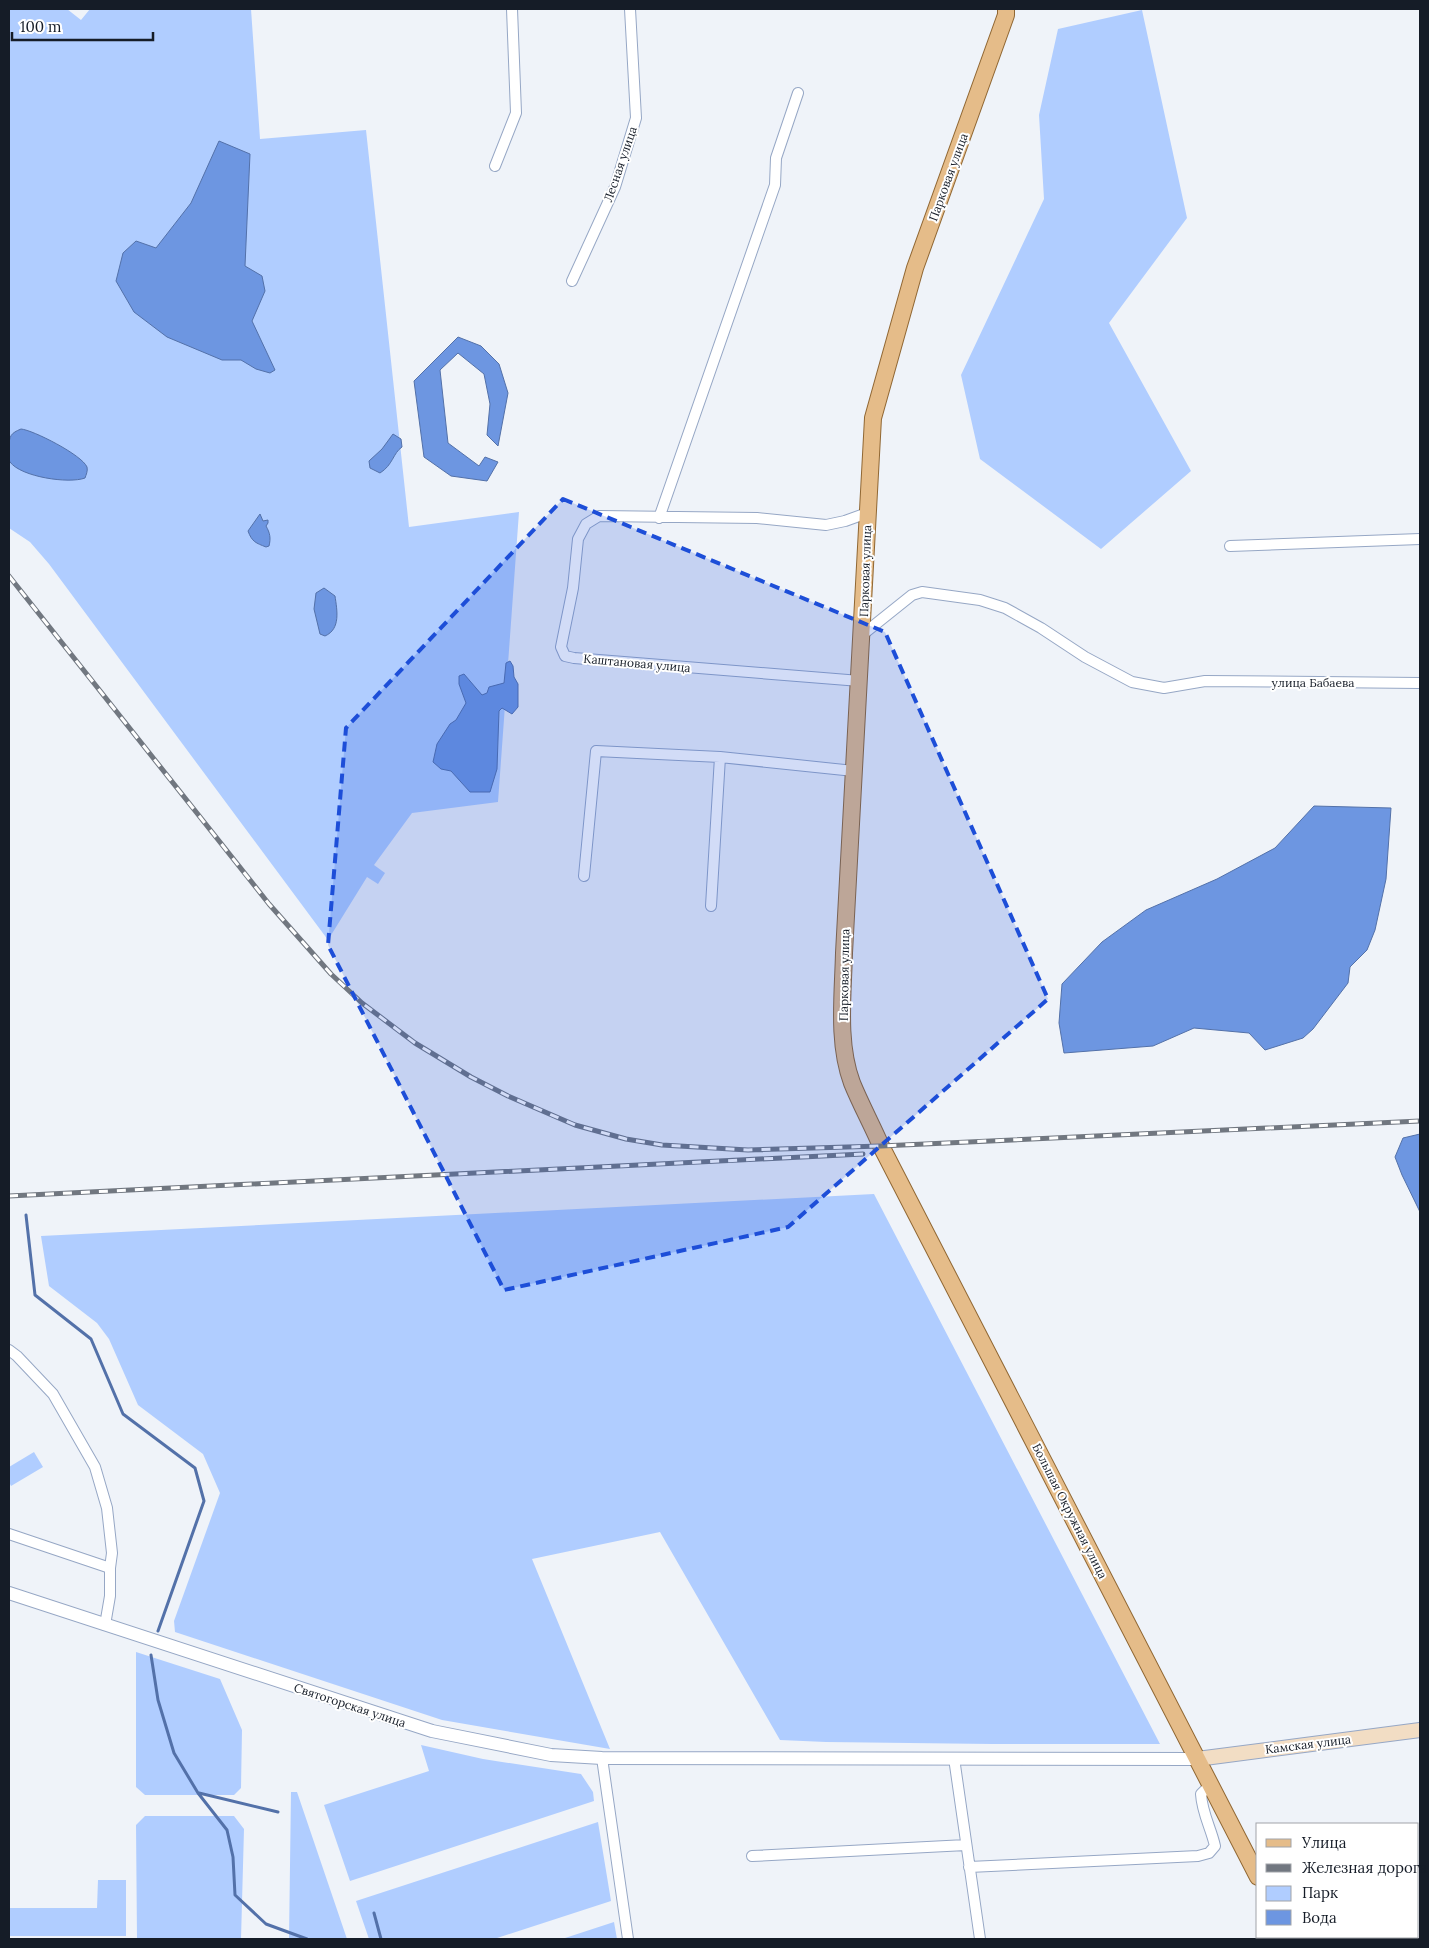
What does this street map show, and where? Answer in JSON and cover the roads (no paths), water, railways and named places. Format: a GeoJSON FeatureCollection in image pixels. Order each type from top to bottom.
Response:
{"type":"FeatureCollection","features":[{"type":"Feature","properties":{"kind":"main road","name":"Парковая улица"},"geometry":{"type":"LineString","coordinates":[[881,1146],[852,1082],[843,1033],[846,891],[860,681],[873,418],[915,268],[1006,15],[1006,9]]}},
{"type":"Feature","properties":{"kind":"main road","name":"Большая Окружная улица"},"geometry":{"type":"LineString","coordinates":[[881,1146],[1256,1873]]}},
{"type":"Feature","properties":{"kind":"main road","name":"Камская улица"},"geometry":{"type":"LineString","coordinates":[[1197,1759],[1420,1730]]}},
{"type":"Feature","properties":{"kind":"street"},"geometry":{"type":"LineString","coordinates":[[495,166],[516,113],[512,9]]}},
{"type":"Feature","properties":{"kind":"street","name":"Лесная улица"},"geometry":{"type":"LineString","coordinates":[[572,282],[615,187],[636,118],[630,9]]}},
{"type":"Feature","properties":{"kind":"street"},"geometry":{"type":"LineString","coordinates":[[660,518],[775,186],[776,158],[798,93]]}},
{"type":"Feature","properties":{"kind":"street","name":"Каштановая улица"},"geometry":{"type":"LineString","coordinates":[[860,681],[574,658],[565,656],[562,647],[573,588],[578,539],[586,524],[599,516],[756,518],[826,525],[846,521],[867,513]]}},
{"type":"Feature","properties":{"kind":"street"},"geometry":{"type":"LineString","coordinates":[[1230,546],[1420,539]]}},
{"type":"Feature","properties":{"kind":"street","name":"улица Бабаева"},"geometry":{"type":"LineString","coordinates":[[862,635],[912,595],[922,592],[980,600],[1005,608],[1041,628],[1085,657],[1132,682],[1164,688],[1205,681],[1420,683]]}},
{"type":"Feature","properties":{"kind":"street"},"geometry":{"type":"LineString","coordinates":[[584,876],[596,751],[720,757],[854,771]]}},
{"type":"Feature","properties":{"kind":"street"},"geometry":{"type":"LineString","coordinates":[[711,906],[720,757]]}},
{"type":"Feature","properties":{"kind":"street"},"geometry":{"type":"LineString","coordinates":[[9,1350],[53,1394],[95,1467],[107,1508],[112,1553],[110,1596],[105,1625]]}},
{"type":"Feature","properties":{"kind":"street"},"geometry":{"type":"LineString","coordinates":[[9,1534],[110,1568]]}},
{"type":"Feature","properties":{"kind":"street","name":"Святогорская улица"},"geometry":{"type":"LineString","coordinates":[[9,1593],[432,1732],[552,1755],[602,1758],[1197,1759]]}},
{"type":"Feature","properties":{"kind":"street"},"geometry":{"type":"LineString","coordinates":[[602,1758],[628,1939]]}},
{"type":"Feature","properties":{"kind":"street"},"geometry":{"type":"LineString","coordinates":[[954,1758],[980,1939]]}},
{"type":"Feature","properties":{"kind":"street"},"geometry":{"type":"LineString","coordinates":[[969,1867],[1198,1856],[1209,1853],[1215,1846],[1212,1833],[1202,1810],[1201,1794],[1210,1785]]}},
{"type":"Feature","properties":{"kind":"street"},"geometry":{"type":"LineString","coordinates":[[752,1856],[966,1844]]}},
{"type":"Feature","properties":{"kind":"water"},"geometry":{"type":"Polygon","coordinates":[[[219,141],[250,154],[245,266],[262,276],[265,291],[252,321],[275,370],[270,373],[256,369],[241,360],[222,360],[167,337],[134,312],[116,281],[123,253],[136,241],[156,248],[191,203],[219,141]]]}},
{"type":"Feature","properties":{"kind":"water"},"geometry":{"type":"Polygon","coordinates":[[[458,337],[481,346],[499,364],[508,393],[498,446],[487,435],[490,404],[484,374],[458,353],[440,370],[448,443],[479,466],[485,457],[498,462],[487,481],[451,476],[424,457],[414,381],[458,337]]]}},
{"type":"Feature","properties":{"kind":"water"},"geometry":{"type":"Polygon","coordinates":[[[21,429],[46,438],[76,456],[87,467],[85,478],[57,480],[24,472],[16,467],[9,459],[9,440],[11,435],[21,429]]]}},
{"type":"Feature","properties":{"kind":"water"},"geometry":{"type":"Polygon","coordinates":[[[393,434],[401,439],[402,447],[388,466],[380,473],[370,468],[369,461],[382,449],[393,434]]]}},
{"type":"Feature","properties":{"kind":"water"},"geometry":{"type":"Polygon","coordinates":[[[260,514],[263,521],[268,520],[266,526],[270,540],[269,546],[266,547],[255,542],[248,531],[260,514]]]}},
{"type":"Feature","properties":{"kind":"water"},"geometry":{"type":"Polygon","coordinates":[[[324,588],[335,596],[337,613],[334,629],[325,636],[320,634],[314,609],[316,593],[324,588]]]}},
{"type":"Feature","properties":{"kind":"water"},"geometry":{"type":"Polygon","coordinates":[[[510,661],[518,684],[518,707],[512,714],[502,708],[499,711],[497,769],[490,792],[470,792],[451,771],[441,769],[433,762],[437,744],[450,724],[456,720],[466,703],[459,684],[459,676],[464,674],[482,695],[487,693],[489,687],[504,683],[506,663],[510,661]]]}},
{"type":"Feature","properties":{"kind":"water"},"geometry":{"type":"Polygon","coordinates":[[[1314,806],[1391,808],[1386,879],[1375,930],[1367,950],[1350,967],[1348,983],[1313,1029],[1303,1038],[1265,1050],[1249,1033],[1194,1028],[1153,1046],[1064,1053],[1059,1023],[1062,984],[1102,942],[1146,910],[1217,879],[1275,848],[1314,806]]]}},
{"type":"Feature","properties":{"kind":"water"},"geometry":{"type":"Polygon","coordinates":[[[1420,1134],[1420,1212],[1395,1157],[1403,1138],[1420,1134]]]}},
{"type":"Feature","properties":{"kind":"waterway"},"geometry":{"type":"LineString","coordinates":[[26,1215],[35,1295],[91,1339],[123,1414],[195,1468],[204,1501],[158,1631]]}},
{"type":"Feature","properties":{"kind":"waterway"},"geometry":{"type":"LineString","coordinates":[[151,1655],[158,1700],[174,1753],[198,1793],[227,1830],[233,1857],[235,1895],[266,1924],[307,1939]]}},
{"type":"Feature","properties":{"kind":"waterway"},"geometry":{"type":"LineString","coordinates":[[199,1793],[278,1812]]}},
{"type":"Feature","properties":{"kind":"waterway"},"geometry":{"type":"LineString","coordinates":[[374,1913],[381,1939]]}},
{"type":"Feature","properties":{"kind":"railway"},"geometry":{"type":"LineString","coordinates":[[9,576],[269,904],[331,974],[362,1003],[415,1043],[471,1077],[508,1096],[575,1125],[626,1139],[662,1145],[748,1150],[881,1146],[1420,1121]]}},
{"type":"Feature","properties":{"kind":"railway"},"geometry":{"type":"LineString","coordinates":[[9,1196],[863,1154]]}}]}
